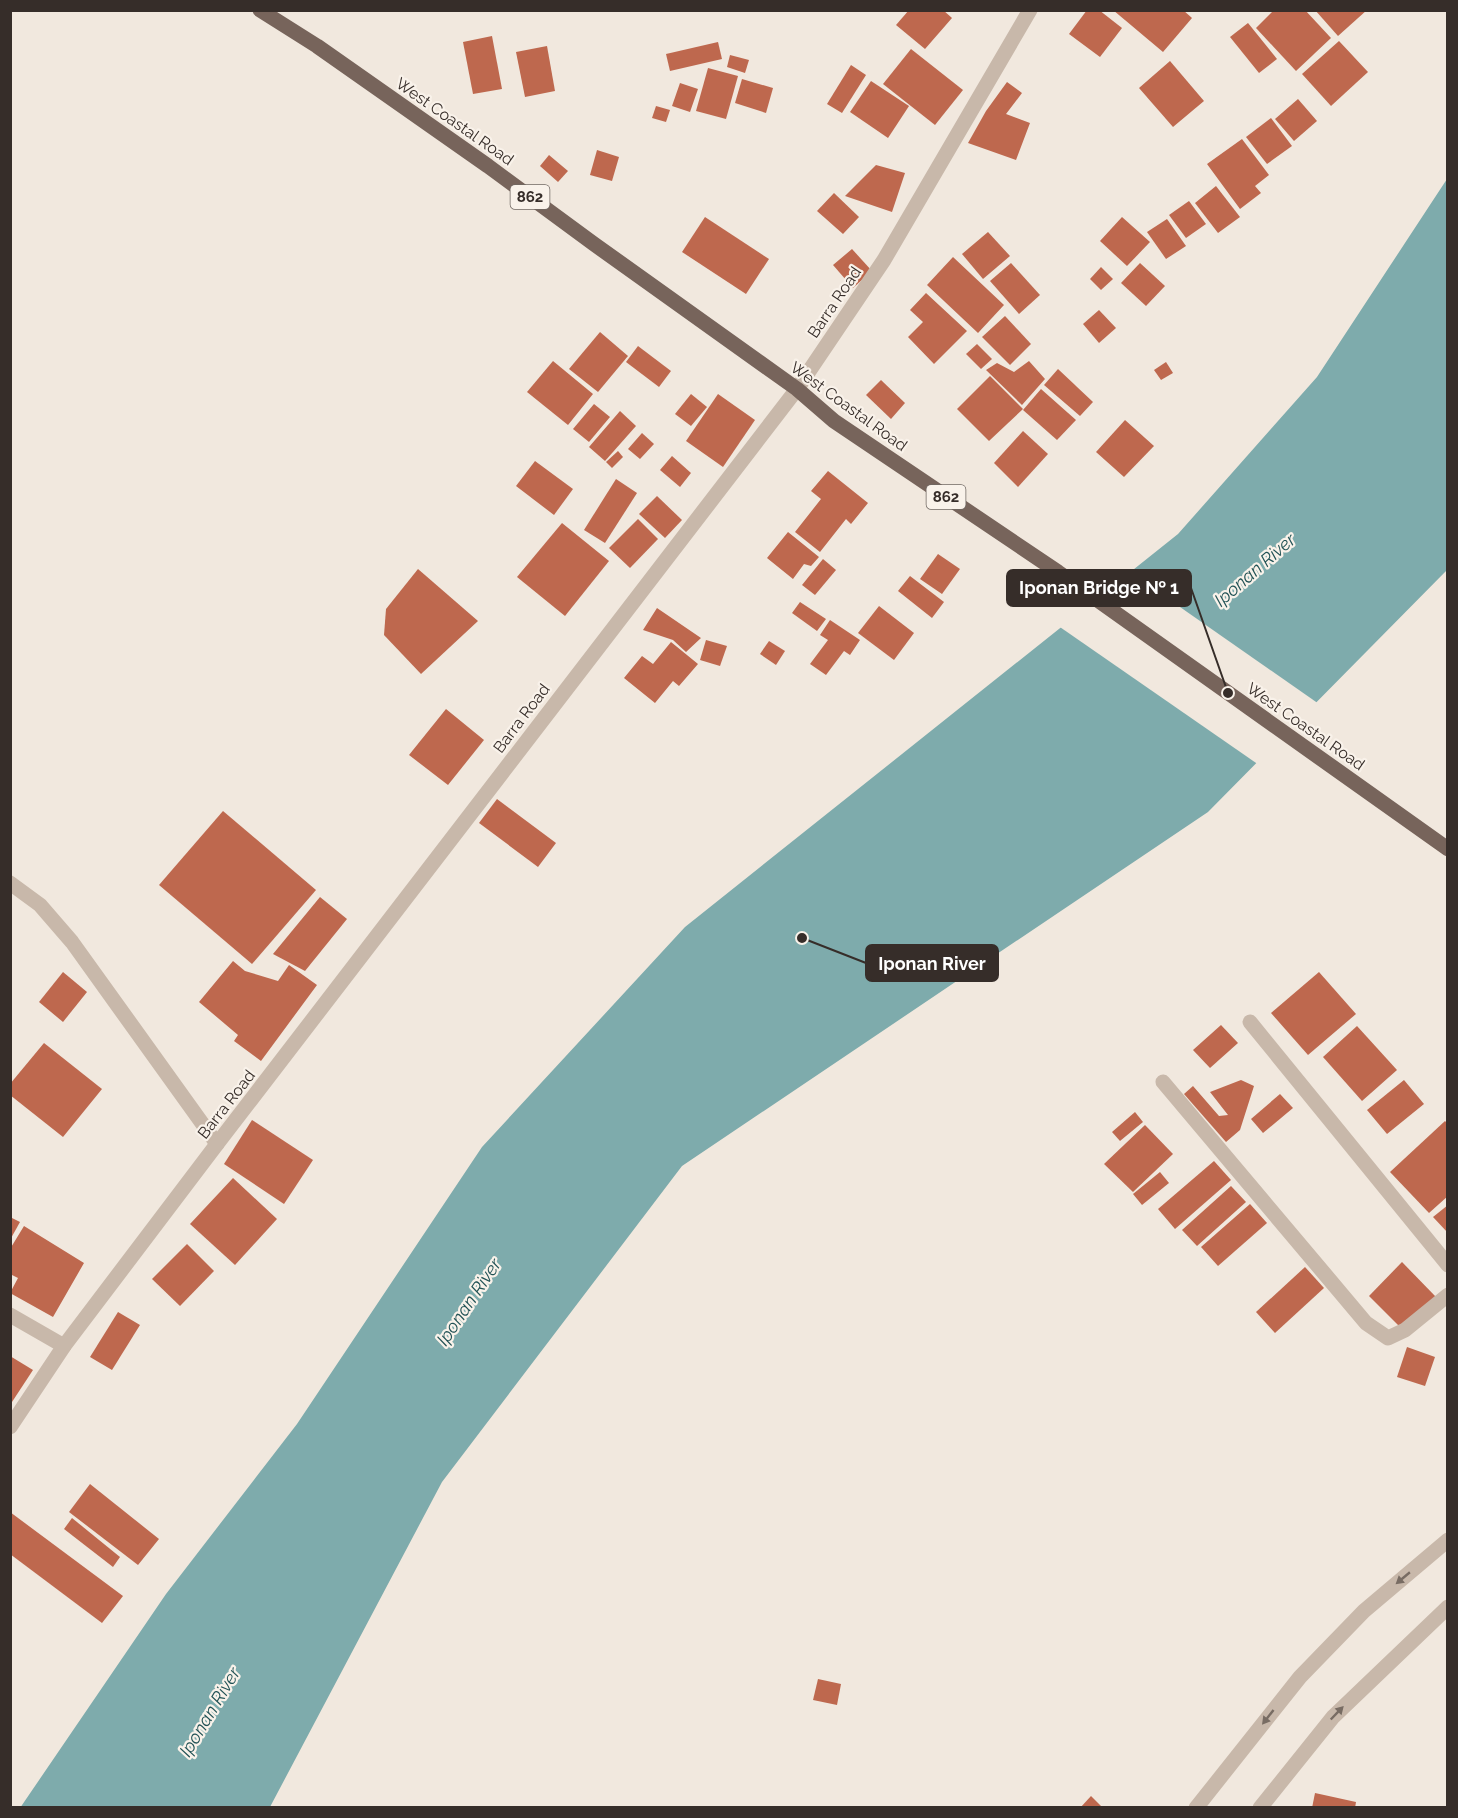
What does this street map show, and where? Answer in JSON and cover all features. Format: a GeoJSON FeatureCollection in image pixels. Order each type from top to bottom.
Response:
{"type":"FeatureCollection","features":[{"type":"Feature","properties":{"kind":"main road","name":"West Coastal Road"},"geometry":{"type":"LineString","coordinates":[[260,10],[317,46],[469,153],[797,389],[834,421],[1058,572],[1448,849]]}},
{"type":"Feature","properties":{"kind":"street","name":"Barra Road"},"geometry":{"type":"LineString","coordinates":[[10,1427],[64,1346],[217,1144],[797,389],[885,260],[1030,10]]}},
{"type":"Feature","properties":{"kind":"street"},"geometry":{"type":"LineString","coordinates":[[10,882],[40,905],[72,942],[217,1144]]}},
{"type":"Feature","properties":{"kind":"street"},"geometry":{"type":"LineString","coordinates":[[1250,1022],[1448,1265]]}},
{"type":"Feature","properties":{"kind":"street"},"geometry":{"type":"LineString","coordinates":[[1163,1082],[1366,1323],[1388,1338],[1405,1330],[1448,1295]]}},
{"type":"Feature","properties":{"kind":"street"},"geometry":{"type":"LineString","coordinates":[[10,1315],[64,1346]]}},
{"type":"Feature","properties":{"kind":"street"},"geometry":{"type":"LineString","coordinates":[[1196,1808],[1300,1677],[1364,1611],[1448,1540]]}},
{"type":"Feature","properties":{"kind":"street"},"geometry":{"type":"LineString","coordinates":[[1260,1808],[1333,1717],[1448,1607]]}},
{"type":"Feature","properties":{"kind":"water"},"geometry":{"type":"Polygon","coordinates":[[[1447,179],[1447,570],[1208,812],[682,1166],[442,1482],[270,1807],[20,1808],[166,1594],[297,1424],[482,1147],[685,927],[1178,534],[1317,377],[1447,179]]]}},
{"type":"Feature","properties":{"kind":"pier"},"geometry":{"type":"Polygon","coordinates":[[[1127,570],[1319,704],[1259,765],[1057,625],[1127,570]]]}},
{"type":"Feature","properties":{"kind":"building"},"geometry":{"type":"Polygon","coordinates":[[[909,10],[943,10],[952,18],[925,49],[896,25],[909,10]]]}},
{"type":"Feature","properties":{"kind":"building"},"geometry":{"type":"Polygon","coordinates":[[[1087,10],[1099,10],[1122,28],[1100,57],[1069,34],[1087,10]]]}},
{"type":"Feature","properties":{"kind":"building"},"geometry":{"type":"Polygon","coordinates":[[[1113,10],[1183,10],[1192,18],[1163,52],[1113,10]]]}},
{"type":"Feature","properties":{"kind":"building"},"geometry":{"type":"Polygon","coordinates":[[[1274,10],[1305,10],[1331,38],[1296,71],[1256,28],[1274,10]]]}},
{"type":"Feature","properties":{"kind":"building"},"geometry":{"type":"Polygon","coordinates":[[[1315,10],[1367,10],[1338,36],[1315,10]]]}},
{"type":"Feature","properties":{"kind":"building"},"geometry":{"type":"Polygon","coordinates":[[[1248,23],[1277,59],[1259,73],[1230,37],[1248,23]]]}},
{"type":"Feature","properties":{"kind":"building"},"geometry":{"type":"Polygon","coordinates":[[[492,36],[502,89],[473,94],[463,42],[492,36]]]}},
{"type":"Feature","properties":{"kind":"building"},"geometry":{"type":"Polygon","coordinates":[[[1339,41],[1368,72],[1331,106],[1302,74],[1339,41]]]}},
{"type":"Feature","properties":{"kind":"building"},"geometry":{"type":"Polygon","coordinates":[[[718,42],[722,59],[670,71],[666,54],[718,42]]]}},
{"type":"Feature","properties":{"kind":"building"},"geometry":{"type":"Polygon","coordinates":[[[547,46],[555,91],[525,97],[516,52],[547,46]]]}},
{"type":"Feature","properties":{"kind":"building"},"geometry":{"type":"Polygon","coordinates":[[[911,49],[963,90],[935,125],[883,84],[911,49]]]}},
{"type":"Feature","properties":{"kind":"building"},"geometry":{"type":"Polygon","coordinates":[[[730,55],[749,60],[745,73],[727,67],[730,55]]]}},
{"type":"Feature","properties":{"kind":"building"},"geometry":{"type":"Polygon","coordinates":[[[1170,61],[1204,101],[1173,127],[1139,88],[1170,61]]]}},
{"type":"Feature","properties":{"kind":"building"},"geometry":{"type":"Polygon","coordinates":[[[851,65],[866,75],[842,113],[827,104],[851,65]]]}},
{"type":"Feature","properties":{"kind":"building"},"geometry":{"type":"Polygon","coordinates":[[[708,68],[738,76],[726,119],[696,111],[708,68]]]}},
{"type":"Feature","properties":{"kind":"building"},"geometry":{"type":"Polygon","coordinates":[[[742,79],[773,88],[766,113],[735,103],[742,79]]]}},
{"type":"Feature","properties":{"kind":"building"},"geometry":{"type":"Polygon","coordinates":[[[871,81],[909,106],[888,138],[850,112],[871,81]]]}},
{"type":"Feature","properties":{"kind":"building"},"geometry":{"type":"Polygon","coordinates":[[[1007,82],[1022,93],[1006,114],[1030,123],[1016,160],[968,143],[986,111],[1007,82]]]}},
{"type":"Feature","properties":{"kind":"building"},"geometry":{"type":"Polygon","coordinates":[[[680,83],[698,89],[690,112],[672,106],[680,83]]]}},
{"type":"Feature","properties":{"kind":"building"},"geometry":{"type":"Polygon","coordinates":[[[1298,99],[1317,121],[1294,141],[1275,119],[1298,99]]]}},
{"type":"Feature","properties":{"kind":"building"},"geometry":{"type":"Polygon","coordinates":[[[656,106],[670,110],[666,122],[652,118],[656,106]]]}},
{"type":"Feature","properties":{"kind":"building"},"geometry":{"type":"Polygon","coordinates":[[[1271,118],[1292,146],[1267,164],[1246,137],[1271,118]]]}},
{"type":"Feature","properties":{"kind":"building"},"geometry":{"type":"Polygon","coordinates":[[[1242,139],[1269,175],[1255,186],[1261,193],[1240,209],[1207,164],[1242,139]]]}},
{"type":"Feature","properties":{"kind":"building"},"geometry":{"type":"Polygon","coordinates":[[[597,150],[619,157],[612,181],[590,175],[597,150]]]}},
{"type":"Feature","properties":{"kind":"building"},"geometry":{"type":"Polygon","coordinates":[[[549,155],[568,171],[558,182],[540,166],[549,155]]]}},
{"type":"Feature","properties":{"kind":"building"},"geometry":{"type":"Polygon","coordinates":[[[876,165],[905,173],[892,212],[845,196],[876,165]]]}},
{"type":"Feature","properties":{"kind":"building"},"geometry":{"type":"Polygon","coordinates":[[[1216,186],[1240,217],[1218,233],[1195,203],[1216,186]]]}},
{"type":"Feature","properties":{"kind":"building"},"geometry":{"type":"Polygon","coordinates":[[[834,193],[859,217],[843,234],[817,211],[834,193]]]}},
{"type":"Feature","properties":{"kind":"building"},"geometry":{"type":"Polygon","coordinates":[[[1189,201],[1206,224],[1186,238],[1169,215],[1189,201]]]}},
{"type":"Feature","properties":{"kind":"building"},"geometry":{"type":"Polygon","coordinates":[[[705,217],[769,259],[746,294],[682,252],[705,217]]]}},
{"type":"Feature","properties":{"kind":"building"},"geometry":{"type":"Polygon","coordinates":[[[1122,217],[1150,242],[1127,266],[1100,241],[1122,217]]]}},
{"type":"Feature","properties":{"kind":"building"},"geometry":{"type":"Polygon","coordinates":[[[1167,219],[1186,246],[1166,259],[1147,232],[1167,219]]]}},
{"type":"Feature","properties":{"kind":"building"},"geometry":{"type":"Polygon","coordinates":[[[988,232],[1010,256],[983,279],[962,254],[988,232]]]}},
{"type":"Feature","properties":{"kind":"building"},"geometry":{"type":"Polygon","coordinates":[[[852,249],[872,271],[853,288],[833,265],[852,249]]]}},
{"type":"Feature","properties":{"kind":"building"},"geometry":{"type":"Polygon","coordinates":[[[953,257],[1004,305],[978,333],[927,285],[953,257]]]}},
{"type":"Feature","properties":{"kind":"building"},"geometry":{"type":"Polygon","coordinates":[[[1011,263],[1040,295],[1019,314],[990,281],[1011,263]]]}},
{"type":"Feature","properties":{"kind":"building"},"geometry":{"type":"Polygon","coordinates":[[[1140,263],[1165,286],[1146,306],[1121,283],[1140,263]]]}},
{"type":"Feature","properties":{"kind":"building"},"geometry":{"type":"Polygon","coordinates":[[[1101,267],[1113,279],[1101,290],[1090,279],[1101,267]]]}},
{"type":"Feature","properties":{"kind":"building"},"geometry":{"type":"Polygon","coordinates":[[[926,293],[967,331],[934,364],[908,337],[923,322],[910,310],[926,293]]]}},
{"type":"Feature","properties":{"kind":"building"},"geometry":{"type":"Polygon","coordinates":[[[1099,310],[1116,328],[1099,343],[1083,324],[1099,310]]]}},
{"type":"Feature","properties":{"kind":"building"},"geometry":{"type":"Polygon","coordinates":[[[1005,316],[1031,344],[1010,365],[982,337],[1005,316]]]}},
{"type":"Feature","properties":{"kind":"building"},"geometry":{"type":"Polygon","coordinates":[[[600,332],[628,356],[598,392],[569,369],[600,332]]]}},
{"type":"Feature","properties":{"kind":"building"},"geometry":{"type":"Polygon","coordinates":[[[977,344],[992,359],[981,369],[966,354],[977,344]]]}},
{"type":"Feature","properties":{"kind":"building"},"geometry":{"type":"Polygon","coordinates":[[[638,346],[671,371],[659,387],[626,362],[638,346]]]}},
{"type":"Feature","properties":{"kind":"building"},"geometry":{"type":"Polygon","coordinates":[[[553,361],[593,394],[568,425],[527,392],[553,361]]]}},
{"type":"Feature","properties":{"kind":"building"},"geometry":{"type":"Polygon","coordinates":[[[1029,361],[1045,379],[1022,405],[986,370],[997,363],[1014,372],[1029,361]]]}},
{"type":"Feature","properties":{"kind":"building"},"geometry":{"type":"Polygon","coordinates":[[[1166,362],[1173,373],[1161,380],[1154,370],[1166,362]]]}},
{"type":"Feature","properties":{"kind":"building"},"geometry":{"type":"Polygon","coordinates":[[[1058,369],[1093,402],[1080,416],[1044,385],[1058,369]]]}},
{"type":"Feature","properties":{"kind":"building"},"geometry":{"type":"Polygon","coordinates":[[[990,376],[1023,409],[989,441],[957,409],[990,376]]]}},
{"type":"Feature","properties":{"kind":"building"},"geometry":{"type":"Polygon","coordinates":[[[881,380],[905,403],[891,419],[866,395],[881,380]]]}},
{"type":"Feature","properties":{"kind":"building"},"geometry":{"type":"Polygon","coordinates":[[[1041,389],[1076,420],[1057,440],[1023,410],[1041,389]]]}},
{"type":"Feature","properties":{"kind":"building"},"geometry":{"type":"Polygon","coordinates":[[[691,394],[707,407],[691,426],[675,414],[691,394]]]}},
{"type":"Feature","properties":{"kind":"building"},"geometry":{"type":"Polygon","coordinates":[[[718,394],[755,420],[723,467],[686,441],[718,394]]]}},
{"type":"Feature","properties":{"kind":"building"},"geometry":{"type":"Polygon","coordinates":[[[594,404],[610,417],[589,442],[573,429],[594,404]]]}},
{"type":"Feature","properties":{"kind":"building"},"geometry":{"type":"Polygon","coordinates":[[[620,411],[636,426],[605,461],[589,447],[620,411]]]}},
{"type":"Feature","properties":{"kind":"building"},"geometry":{"type":"Polygon","coordinates":[[[1125,420],[1154,446],[1124,477],[1096,452],[1125,420]]]}},
{"type":"Feature","properties":{"kind":"building"},"geometry":{"type":"Polygon","coordinates":[[[1023,431],[1048,454],[1018,487],[994,463],[1023,431]]]}},
{"type":"Feature","properties":{"kind":"building"},"geometry":{"type":"Polygon","coordinates":[[[642,433],[654,444],[640,459],[628,449],[642,433]]]}},
{"type":"Feature","properties":{"kind":"building"},"geometry":{"type":"Polygon","coordinates":[[[618,451],[623,457],[612,468],[606,462],[618,451]]]}},
{"type":"Feature","properties":{"kind":"building"},"geometry":{"type":"Polygon","coordinates":[[[672,456],[691,473],[680,487],[660,470],[672,456]]]}},
{"type":"Feature","properties":{"kind":"building"},"geometry":{"type":"Polygon","coordinates":[[[535,461],[573,489],[554,515],[516,486],[535,461]]]}},
{"type":"Feature","properties":{"kind":"building"},"geometry":{"type":"Polygon","coordinates":[[[828,471],[868,503],[851,524],[846,519],[820,552],[795,532],[821,499],[811,491],[828,471]]]}},
{"type":"Feature","properties":{"kind":"building"},"geometry":{"type":"Polygon","coordinates":[[[616,479],[637,493],[605,543],[584,530],[616,479]]]}},
{"type":"Feature","properties":{"kind":"building"},"geometry":{"type":"Polygon","coordinates":[[[657,496],[682,520],[665,538],[639,514],[657,496]]]}},
{"type":"Feature","properties":{"kind":"building"},"geometry":{"type":"Polygon","coordinates":[[[638,519],[658,539],[630,568],[609,548],[638,519]]]}},
{"type":"Feature","properties":{"kind":"building"},"geometry":{"type":"Polygon","coordinates":[[[562,523],[609,561],[565,616],[517,577],[562,523]]]}},
{"type":"Feature","properties":{"kind":"building"},"geometry":{"type":"Polygon","coordinates":[[[788,532],[819,557],[811,566],[804,564],[793,579],[767,558],[788,532]]]}},
{"type":"Feature","properties":{"kind":"building"},"geometry":{"type":"Polygon","coordinates":[[[938,554],[960,569],[942,594],[920,579],[938,554]]]}},
{"type":"Feature","properties":{"kind":"building"},"geometry":{"type":"Polygon","coordinates":[[[823,559],[836,570],[815,595],[802,585],[823,559]]]}},
{"type":"Feature","properties":{"kind":"building"},"geometry":{"type":"Polygon","coordinates":[[[418,569],[478,621],[421,674],[384,635],[386,609],[418,569]]]}},
{"type":"Feature","properties":{"kind":"building"},"geometry":{"type":"Polygon","coordinates":[[[910,576],[944,602],[932,618],[898,591],[910,576]]]}},
{"type":"Feature","properties":{"kind":"building"},"geometry":{"type":"Polygon","coordinates":[[[800,602],[826,619],[817,631],[792,613],[800,602]]]}},
{"type":"Feature","properties":{"kind":"building"},"geometry":{"type":"Polygon","coordinates":[[[879,606],[914,633],[894,660],[858,633],[879,606]]]}},
{"type":"Feature","properties":{"kind":"building"},"geometry":{"type":"Polygon","coordinates":[[[657,608],[701,638],[686,652],[673,640],[643,630],[657,608]]]}},
{"type":"Feature","properties":{"kind":"building"},"geometry":{"type":"Polygon","coordinates":[[[830,620],[860,640],[850,655],[844,651],[826,675],[810,664],[828,640],[820,635],[830,620]]]}},
{"type":"Feature","properties":{"kind":"building"},"geometry":{"type":"Polygon","coordinates":[[[706,640],[727,646],[720,666],[700,660],[706,640]]]}},
{"type":"Feature","properties":{"kind":"building"},"geometry":{"type":"Polygon","coordinates":[[[769,641],[785,651],[776,665],[760,654],[769,641]]]}},
{"type":"Feature","properties":{"kind":"building"},"geometry":{"type":"Polygon","coordinates":[[[671,642],[698,664],[679,686],[673,681],[655,703],[624,678],[642,656],[653,664],[671,642]]]}},
{"type":"Feature","properties":{"kind":"building"},"geometry":{"type":"Polygon","coordinates":[[[446,709],[484,740],[448,785],[409,755],[446,709]]]}},
{"type":"Feature","properties":{"kind":"building"},"geometry":{"type":"Polygon","coordinates":[[[497,799],[556,843],[538,867],[479,823],[497,799]]]}},
{"type":"Feature","properties":{"kind":"building"},"geometry":{"type":"Polygon","coordinates":[[[223,811],[316,890],[252,964],[159,885],[223,811]]]}},
{"type":"Feature","properties":{"kind":"building"},"geometry":{"type":"Polygon","coordinates":[[[320,897],[347,919],[305,971],[273,954],[320,897]]]}},
{"type":"Feature","properties":{"kind":"building"},"geometry":{"type":"Polygon","coordinates":[[[233,961],[245,971],[278,981],[289,965],[317,985],[261,1061],[234,1041],[238,1035],[199,1002],[233,961]]]}},
{"type":"Feature","properties":{"kind":"building"},"geometry":{"type":"Polygon","coordinates":[[[63,972],[87,992],[63,1022],[39,1002],[63,972]]]}},
{"type":"Feature","properties":{"kind":"building"},"geometry":{"type":"Polygon","coordinates":[[[1319,972],[1356,1014],[1308,1055],[1271,1013],[1319,972]]]}},
{"type":"Feature","properties":{"kind":"building"},"geometry":{"type":"Polygon","coordinates":[[[1221,1025],[1238,1043],[1210,1068],[1193,1050],[1221,1025]]]}},
{"type":"Feature","properties":{"kind":"building"},"geometry":{"type":"Polygon","coordinates":[[[1357,1026],[1397,1070],[1362,1101],[1323,1057],[1357,1026]]]}},
{"type":"Feature","properties":{"kind":"building"},"geometry":{"type":"Polygon","coordinates":[[[44,1043],[102,1089],[63,1137],[10,1095],[10,1084],[44,1043]]]}},
{"type":"Feature","properties":{"kind":"building"},"geometry":{"type":"Polygon","coordinates":[[[1241,1080],[1254,1086],[1240,1130],[1226,1142],[1184,1094],[1193,1086],[1219,1116],[1228,1115],[1210,1092],[1241,1080]]]}},
{"type":"Feature","properties":{"kind":"building"},"geometry":{"type":"Polygon","coordinates":[[[1404,1080],[1424,1104],[1387,1134],[1367,1110],[1404,1080]]]}},
{"type":"Feature","properties":{"kind":"building"},"geometry":{"type":"Polygon","coordinates":[[[1280,1094],[1293,1108],[1263,1133],[1251,1119],[1280,1094]]]}},
{"type":"Feature","properties":{"kind":"building"},"geometry":{"type":"Polygon","coordinates":[[[1135,1112],[1143,1122],[1120,1141],[1112,1132],[1135,1112]]]}},
{"type":"Feature","properties":{"kind":"building"},"geometry":{"type":"Polygon","coordinates":[[[252,1120],[313,1160],[284,1204],[224,1164],[252,1120]]]}},
{"type":"Feature","properties":{"kind":"building"},"geometry":{"type":"Polygon","coordinates":[[[1445,1121],[1448,1124],[1448,1196],[1429,1213],[1390,1172],[1445,1121]]]}},
{"type":"Feature","properties":{"kind":"building"},"geometry":{"type":"Polygon","coordinates":[[[1145,1125],[1173,1154],[1133,1192],[1104,1164],[1145,1125]]]}},
{"type":"Feature","properties":{"kind":"building"},"geometry":{"type":"Polygon","coordinates":[[[1214,1161],[1231,1180],[1175,1229],[1158,1209],[1214,1161]]]}},
{"type":"Feature","properties":{"kind":"building"},"geometry":{"type":"Polygon","coordinates":[[[1160,1172],[1169,1183],[1142,1205],[1133,1194],[1160,1172]]]}},
{"type":"Feature","properties":{"kind":"building"},"geometry":{"type":"Polygon","coordinates":[[[233,1178],[277,1219],[235,1265],[190,1224],[233,1178]]]}},
{"type":"Feature","properties":{"kind":"building"},"geometry":{"type":"Polygon","coordinates":[[[1231,1186],[1246,1202],[1197,1246],[1182,1230],[1231,1186]]]}},
{"type":"Feature","properties":{"kind":"building"},"geometry":{"type":"Polygon","coordinates":[[[1250,1204],[1267,1223],[1218,1266],[1201,1247],[1250,1204]]]}},
{"type":"Feature","properties":{"kind":"building"},"geometry":{"type":"Polygon","coordinates":[[[1448,1205],[1448,1233],[1433,1217],[1448,1205]]]}},
{"type":"Feature","properties":{"kind":"building"},"geometry":{"type":"Polygon","coordinates":[[[10,1217],[20,1222],[10,1240],[10,1217]]]}},
{"type":"Feature","properties":{"kind":"building"},"geometry":{"type":"Polygon","coordinates":[[[24,1226],[84,1263],[53,1317],[10,1293],[18,1278],[10,1274],[10,1249],[24,1226]]]}},
{"type":"Feature","properties":{"kind":"building"},"geometry":{"type":"Polygon","coordinates":[[[187,1244],[214,1271],[180,1306],[152,1279],[187,1244]]]}},
{"type":"Feature","properties":{"kind":"building"},"geometry":{"type":"Polygon","coordinates":[[[1402,1262],[1436,1297],[1399,1326],[1369,1296],[1402,1262]]]}},
{"type":"Feature","properties":{"kind":"building"},"geometry":{"type":"Polygon","coordinates":[[[1305,1267],[1324,1288],[1275,1333],[1256,1312],[1305,1267]]]}},
{"type":"Feature","properties":{"kind":"building"},"geometry":{"type":"Polygon","coordinates":[[[118,1312],[140,1325],[112,1370],[90,1357],[118,1312]]]}},
{"type":"Feature","properties":{"kind":"building"},"geometry":{"type":"Polygon","coordinates":[[[1407,1347],[1435,1357],[1425,1386],[1397,1377],[1407,1347]]]}},
{"type":"Feature","properties":{"kind":"building"},"geometry":{"type":"Polygon","coordinates":[[[10,1356],[33,1370],[10,1405],[10,1356]]]}},
{"type":"Feature","properties":{"kind":"building"},"geometry":{"type":"Polygon","coordinates":[[[90,1484],[159,1539],[138,1565],[69,1512],[90,1484]]]}},
{"type":"Feature","properties":{"kind":"building"},"geometry":{"type":"Polygon","coordinates":[[[10,1512],[123,1596],[102,1623],[10,1554],[10,1512]]]}},
{"type":"Feature","properties":{"kind":"building"},"geometry":{"type":"Polygon","coordinates":[[[72,1518],[120,1557],[113,1567],[64,1529],[72,1518]]]}},
{"type":"Feature","properties":{"kind":"building"},"geometry":{"type":"Polygon","coordinates":[[[818,1679],[841,1684],[837,1705],[813,1700],[818,1679]]]}},
{"type":"Feature","properties":{"kind":"building"},"geometry":{"type":"Polygon","coordinates":[[[1315,1793],[1356,1802],[1355,1808],[1312,1808],[1315,1793]]]}},
{"type":"Feature","properties":{"kind":"building"},"geometry":{"type":"Polygon","coordinates":[[[1091,1796],[1103,1808],[1080,1808],[1091,1796]]]}},
{"type":"Feature","properties":{"kind":"place","name":"Iponan Bridge № 1"},"geometry":{"type":"Point","coordinates":[1228,693]}},
{"type":"Feature","properties":{"kind":"place","name":"Iponan River"},"geometry":{"type":"Point","coordinates":[802,938]}}]}
